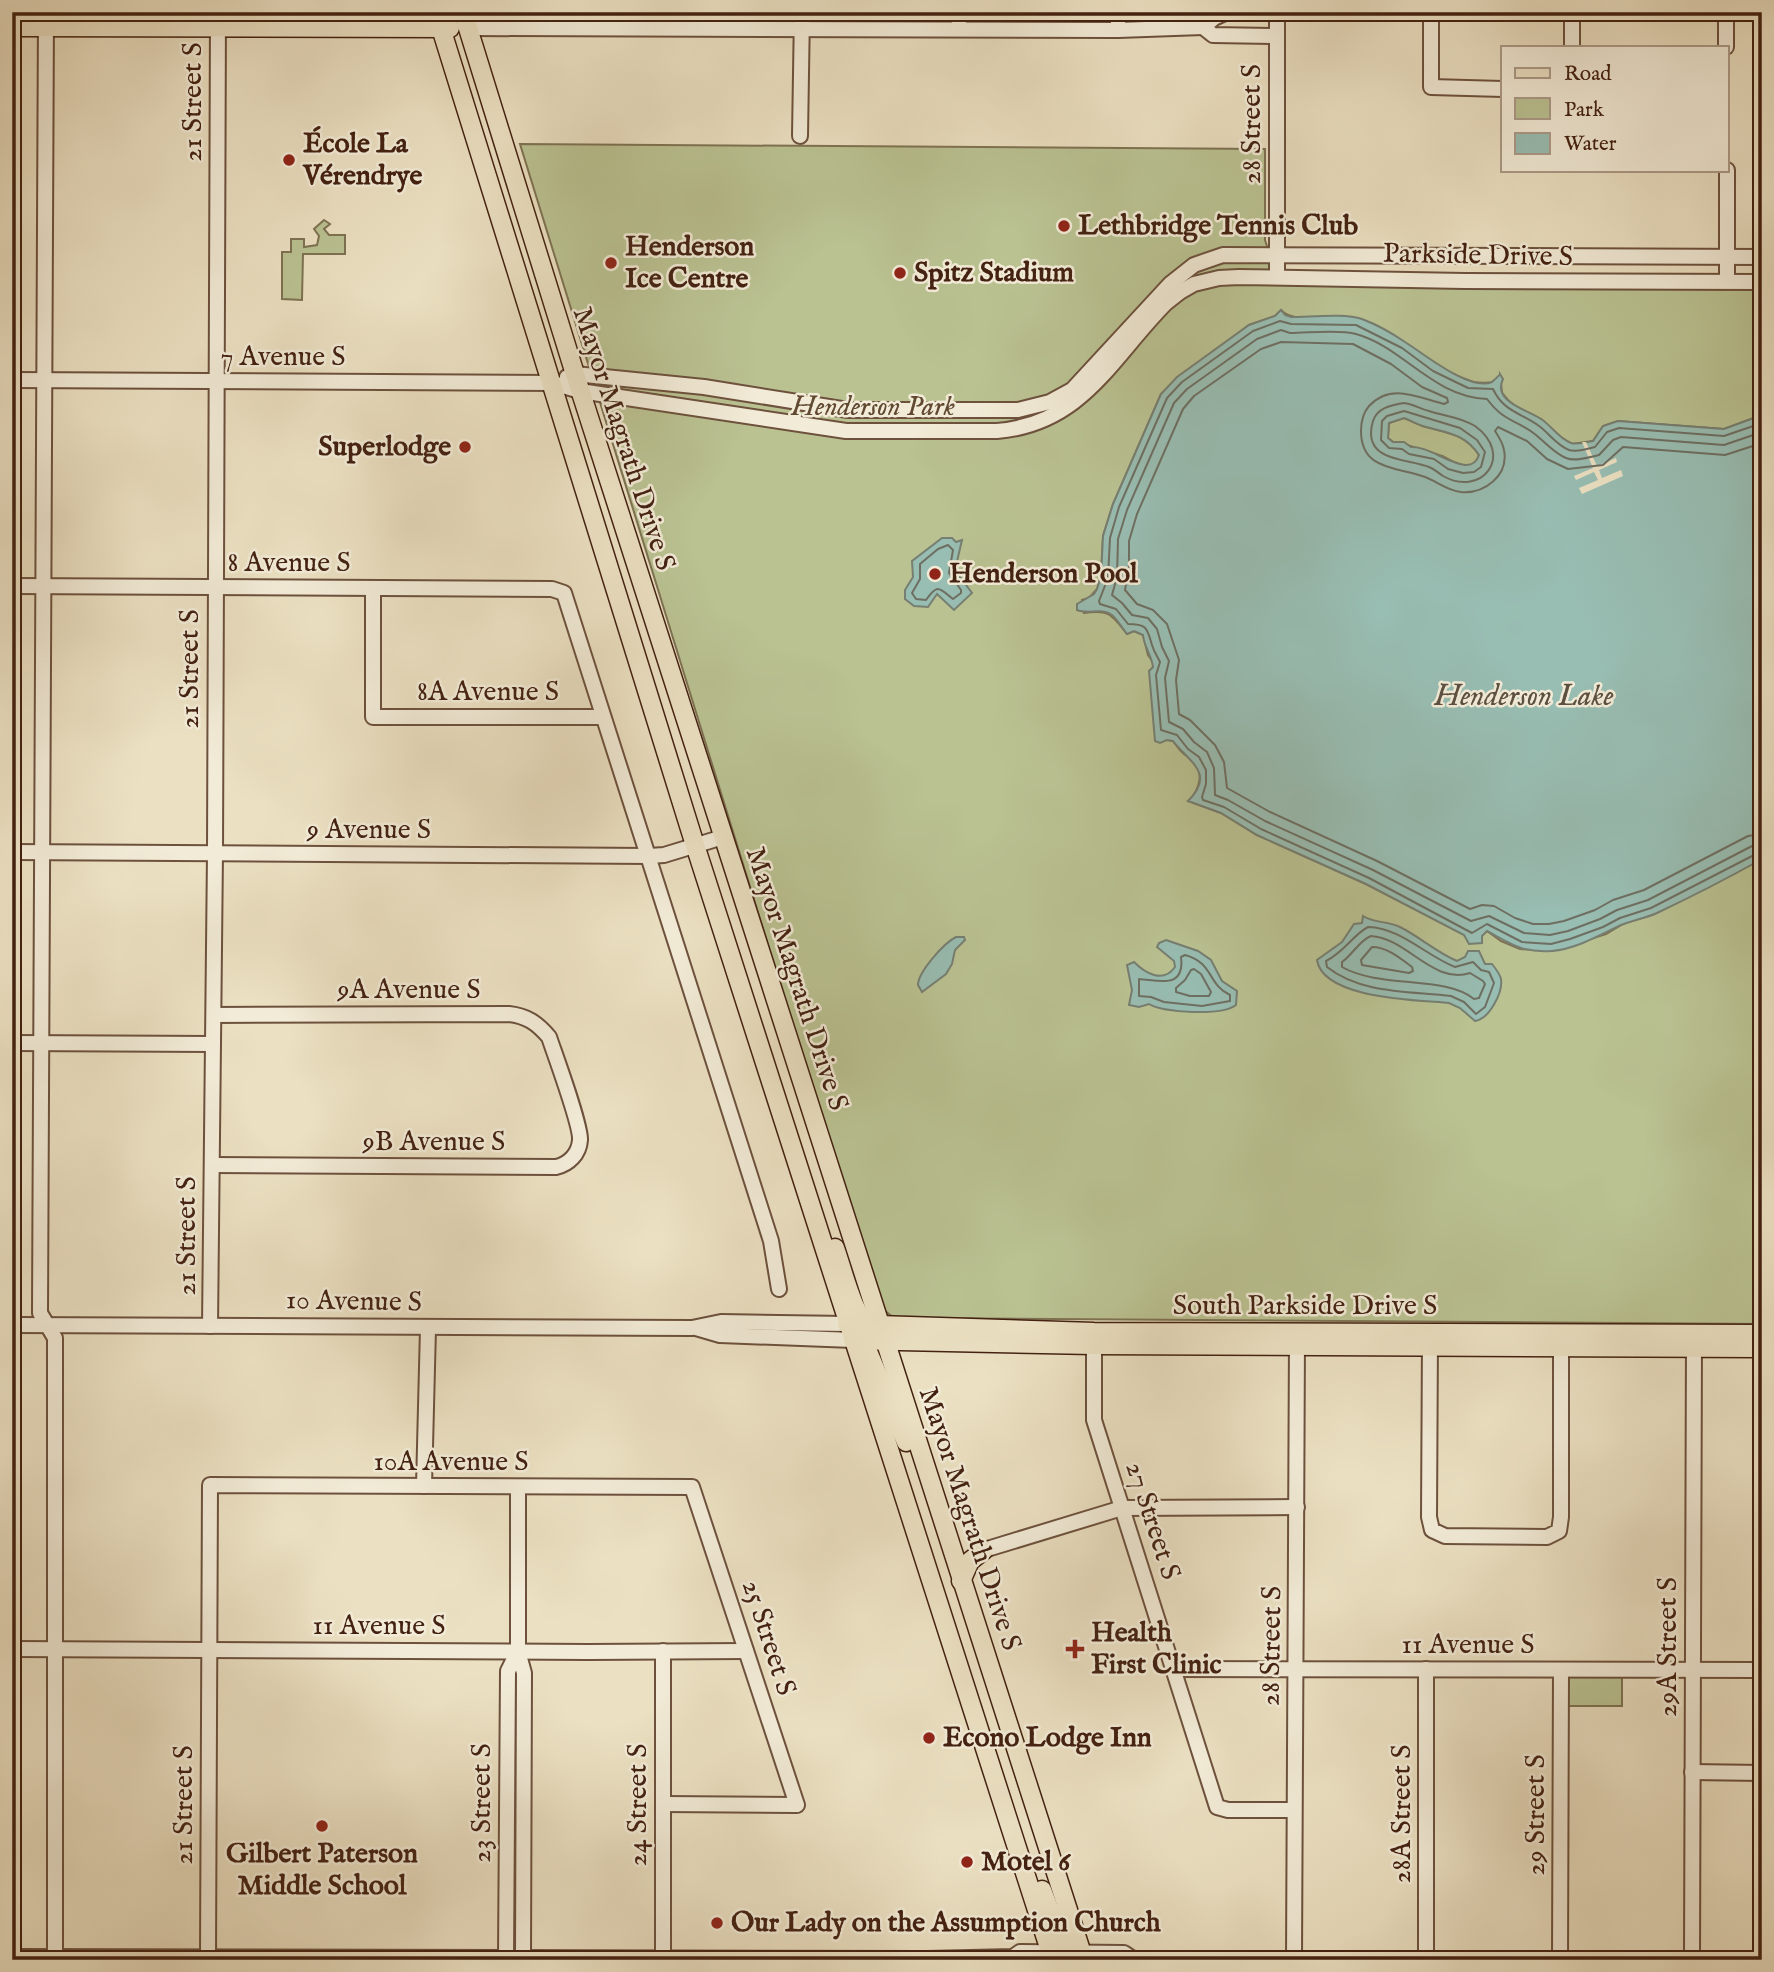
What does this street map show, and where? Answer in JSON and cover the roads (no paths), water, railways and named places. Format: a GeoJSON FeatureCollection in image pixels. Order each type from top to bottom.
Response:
{"type":"FeatureCollection","features":[{"type":"Feature","properties":{"kind":"main road"},"geometry":{"type":"LineString","coordinates":[[12,27],[46,19],[465,20]]}},
{"type":"Feature","properties":{"kind":"main road","name":"Mayor Magrath Drive S"},"geometry":{"type":"LineString","coordinates":[[438,20],[788,1136],[865,1333],[934,1495],[950,1542],[1068,1956]]}},
{"type":"Feature","properties":{"kind":"main road","name":"Mayor Magrath Drive S"},"geometry":{"type":"LineString","coordinates":[[465,20],[723,836],[992,1771],[1068,1956]]}},
{"type":"Feature","properties":{"kind":"main road","name":"South Parkside Drive S"},"geometry":{"type":"LineString","coordinates":[[865,1333],[1093,1338],[1694,1341],[1762,1348]]}},
{"type":"Feature","properties":{"kind":"main road","name":"South Parkside Drive S"},"geometry":{"type":"LineString","coordinates":[[1694,1341],[1762,1334]]}},
{"type":"Feature","properties":{"kind":"main road"},"geometry":{"type":"LineString","coordinates":[[950,1542],[968,1552],[984,1550]]}},
{"type":"Feature","properties":{"kind":"main road"},"geometry":{"type":"LineString","coordinates":[[961,1581],[970,1561],[984,1550]]}},
{"type":"Feature","properties":{"kind":"street"},"geometry":{"type":"LineString","coordinates":[[800,136],[802,12]]}},
{"type":"Feature","properties":{"kind":"street"},"geometry":{"type":"LineString","coordinates":[[959,12],[959,29]]}},
{"type":"Feature","properties":{"kind":"street"},"geometry":{"type":"LineString","coordinates":[[1118,12],[1118,30]]}},
{"type":"Feature","properties":{"kind":"street"},"geometry":{"type":"LineString","coordinates":[[465,20],[638,20],[802,28],[1118,30],[1203,27],[1227,12]]}},
{"type":"Feature","properties":{"kind":"street","name":"28 Street S"},"geometry":{"type":"LineString","coordinates":[[1277,12],[1277,277]]}},
{"type":"Feature","properties":{"kind":"street"},"geometry":{"type":"LineString","coordinates":[[1431,12],[1431,87],[1501,89]]}},
{"type":"Feature","properties":{"kind":"street"},"geometry":{"type":"LineString","coordinates":[[1572,12],[1572,46]]}},
{"type":"Feature","properties":{"kind":"street"},"geometry":{"type":"LineString","coordinates":[[1726,12],[1726,46]]}},
{"type":"Feature","properties":{"kind":"street"},"geometry":{"type":"LineString","coordinates":[[46,19],[40,1313],[55,1338],[55,1959]]}},
{"type":"Feature","properties":{"kind":"street","name":"21 Street S"},"geometry":{"type":"LineString","coordinates":[[211,1326],[218,20]]}},
{"type":"Feature","properties":{"kind":"street"},"geometry":{"type":"LineString","coordinates":[[1203,27],[1213,35],[1277,36]]}},
{"type":"Feature","properties":{"kind":"street"},"geometry":{"type":"LineString","coordinates":[[1727,172],[1727,281]]}},
{"type":"Feature","properties":{"kind":"street","name":"Parkside Drive S"},"geometry":{"type":"LineString","coordinates":[[553,383],[704,387],[848,410],[1018,410],[1049,402],[1082,382],[1160,294],[1194,265],[1223,255],[1762,257]]}},
{"type":"Feature","properties":{"kind":"street","name":"Parkside Drive S"},"geometry":{"type":"LineString","coordinates":[[578,383],[846,431],[1007,430],[1055,415],[1082,398],[1159,310],[1180,292],[1195,284],[1219,278],[1762,282]]}},
{"type":"Feature","properties":{"kind":"street","name":"7 Avenue S"},"geometry":{"type":"LineString","coordinates":[[12,380],[553,383]]}},
{"type":"Feature","properties":{"kind":"street","name":"8 Avenue S"},"geometry":{"type":"LineString","coordinates":[[12,586],[552,589],[564,593],[603,717]]}},
{"type":"Feature","properties":{"kind":"street","name":"8A Avenue S"},"geometry":{"type":"LineString","coordinates":[[373,588],[373,717],[603,717]]}},
{"type":"Feature","properties":{"kind":"street"},"geometry":{"type":"LineString","coordinates":[[603,717],[771,1241],[779,1289]]}},
{"type":"Feature","properties":{"kind":"street","name":"9 Avenue S"},"geometry":{"type":"LineString","coordinates":[[12,852],[649,856],[664,855],[723,836]]}},
{"type":"Feature","properties":{"kind":"street","name":"9A Avenue S"},"geometry":{"type":"LineString","coordinates":[[214,1015],[524,1016],[537,1024],[549,1037],[563,1082]]}},
{"type":"Feature","properties":{"kind":"street"},"geometry":{"type":"LineString","coordinates":[[12,1043],[213,1044]]}},
{"type":"Feature","properties":{"kind":"street","name":"9B Avenue S"},"geometry":{"type":"LineString","coordinates":[[212,1165],[559,1166],[574,1156],[580,1141],[579,1129],[563,1082]]}},
{"type":"Feature","properties":{"kind":"street","name":"10 Avenue S"},"geometry":{"type":"LineString","coordinates":[[12,1325],[695,1328],[721,1322],[865,1333]]}},
{"type":"Feature","properties":{"kind":"street"},"geometry":{"type":"LineString","coordinates":[[424,1486],[428,1328]]}},
{"type":"Feature","properties":{"kind":"street","name":"27 Street S"},"geometry":{"type":"LineString","coordinates":[[1093,1338],[1094,1420],[1217,1807],[1228,1811],[1294,1810]]}},
{"type":"Feature","properties":{"kind":"street","name":"28 Street S"},"geometry":{"type":"LineString","coordinates":[[1294,1960],[1297,1339]]}},
{"type":"Feature","properties":{"kind":"street"},"geometry":{"type":"LineString","coordinates":[[1430,1340],[1429,1517],[1432,1530],[1445,1536],[1547,1537],[1559,1531],[1561,1517],[1561,1339]]}},
{"type":"Feature","properties":{"kind":"street","name":"29A Street S"},"geometry":{"type":"LineString","coordinates":[[1692,1960],[1694,1341]]}},
{"type":"Feature","properties":{"kind":"street","name":"21 Street S"},"geometry":{"type":"LineString","coordinates":[[208,1957],[211,1485]]}},
{"type":"Feature","properties":{"kind":"street","name":"10A Avenue S"},"geometry":{"type":"LineString","coordinates":[[211,1485],[692,1488]]}},
{"type":"Feature","properties":{"kind":"street","name":"23 Street S"},"geometry":{"type":"LineString","coordinates":[[518,1487],[518,1651],[524,1673],[523,1958]]}},
{"type":"Feature","properties":{"kind":"street","name":"25 Street S"},"geometry":{"type":"LineString","coordinates":[[663,1804],[797,1805],[692,1488]]}},
{"type":"Feature","properties":{"kind":"street"},"geometry":{"type":"LineString","coordinates":[[984,1550],[1122,1508],[1297,1507]]}},
{"type":"Feature","properties":{"kind":"street","name":"11 Avenue S"},"geometry":{"type":"LineString","coordinates":[[12,1649],[746,1651]]}},
{"type":"Feature","properties":{"kind":"street","name":"23 Street S"},"geometry":{"type":"LineString","coordinates":[[506,1958],[508,1671],[518,1651]]}},
{"type":"Feature","properties":{"kind":"street","name":"24 Street S"},"geometry":{"type":"LineString","coordinates":[[663,1651],[663,1959]]}},
{"type":"Feature","properties":{"kind":"street","name":"11 Avenue S"},"geometry":{"type":"LineString","coordinates":[[1174,1669],[1762,1670]]}},
{"type":"Feature","properties":{"kind":"street","name":"28A Street S"},"geometry":{"type":"LineString","coordinates":[[1426,1669],[1426,1960]]}},
{"type":"Feature","properties":{"kind":"street","name":"29 Street S"},"geometry":{"type":"LineString","coordinates":[[1560,1960],[1561,1670]]}},
{"type":"Feature","properties":{"kind":"street"},"geometry":{"type":"LineString","coordinates":[[1692,1772],[1762,1773]]}},
{"type":"Feature","properties":{"kind":"street"},"geometry":{"type":"LineString","coordinates":[[12,1957],[1014,1959],[1020,1952],[1068,1956],[1124,1953],[1133,1959],[1192,1960]]}},
{"type":"Feature","properties":{"kind":"water","name":"Henderson Lake"},"geometry":{"type":"Polygon","coordinates":[[[1281,310],[1291,317],[1355,317],[1395,335],[1447,370],[1472,382],[1492,382],[1500,374],[1503,379],[1502,394],[1507,399],[1541,419],[1573,444],[1593,441],[1603,426],[1618,421],[1724,429],[1762,415],[1762,859],[1657,913],[1621,925],[1579,945],[1561,950],[1533,951],[1517,947],[1487,931],[1482,936],[1482,943],[1469,944],[1464,935],[1366,884],[1257,835],[1221,813],[1188,801],[1200,783],[1200,775],[1173,741],[1155,741],[1149,671],[1153,667],[1143,635],[1134,631],[1127,634],[1112,615],[1077,610],[1077,604],[1094,594],[1097,589],[1101,576],[1103,536],[1113,504],[1161,394],[1177,377],[1249,325],[1275,316],[1281,310]],[[1404,418],[1389,423],[1388,438],[1393,442],[1404,442],[1459,464],[1468,465],[1479,455],[1462,438],[1404,418]]]}},
{"type":"Feature","properties":{"kind":"water","name":"Henderson Pool"},"geometry":{"type":"Polygon","coordinates":[[[942,538],[952,538],[956,542],[962,540],[955,570],[972,593],[954,610],[937,594],[928,607],[914,606],[905,599],[905,590],[913,577],[912,561],[942,538]]]}},
{"type":"Feature","properties":{"kind":"water"},"geometry":{"type":"Polygon","coordinates":[[[1363,916],[1400,927],[1457,961],[1465,957],[1468,951],[1479,951],[1485,964],[1492,964],[1501,979],[1500,991],[1490,1011],[1475,1021],[1460,1008],[1449,1003],[1374,995],[1336,983],[1323,973],[1317,960],[1342,942],[1354,924],[1362,923],[1363,916]]]}},
{"type":"Feature","properties":{"kind":"water"},"geometry":{"type":"Polygon","coordinates":[[[956,937],[964,937],[965,940],[955,950],[952,964],[946,974],[922,992],[918,985],[922,973],[939,951],[956,937]]]}},
{"type":"Feature","properties":{"kind":"water"},"geometry":{"type":"Polygon","coordinates":[[[1166,940],[1198,951],[1211,960],[1222,981],[1237,991],[1236,1005],[1219,1011],[1193,1012],[1167,1010],[1149,1004],[1139,1007],[1129,1005],[1132,990],[1127,965],[1134,962],[1143,970],[1160,976],[1170,972],[1175,967],[1174,961],[1157,947],[1166,940]]]}},
{"type":"Feature","properties":{"kind":"place","name":"École La Vérendrye"},"geometry":{"type":"Point","coordinates":[289,160]}},
{"type":"Feature","properties":{"kind":"place","name":"Lethbridge Tennis Club"},"geometry":{"type":"Point","coordinates":[1064,226]}},
{"type":"Feature","properties":{"kind":"place","name":"Henderson Ice Centre"},"geometry":{"type":"Point","coordinates":[611,263]}},
{"type":"Feature","properties":{"kind":"place","name":"Spitz Stadium"},"geometry":{"type":"Point","coordinates":[900,273]}},
{"type":"Feature","properties":{"kind":"place","name":"Superlodge"},"geometry":{"type":"Point","coordinates":[465,447]}},
{"type":"Feature","properties":{"kind":"place","name":"Henderson Pool"},"geometry":{"type":"Point","coordinates":[935,574]}},
{"type":"Feature","properties":{"kind":"place","name":"Health First Clinic"},"geometry":{"type":"Point","coordinates":[1075,1649]}},
{"type":"Feature","properties":{"kind":"place","name":"Econo Lodge Inn"},"geometry":{"type":"Point","coordinates":[929,1738]}},
{"type":"Feature","properties":{"kind":"place","name":"Gilbert Paterson Middle School"},"geometry":{"type":"Point","coordinates":[322,1826]}},
{"type":"Feature","properties":{"kind":"place","name":"Motel 6"},"geometry":{"type":"Point","coordinates":[967,1862]}},
{"type":"Feature","properties":{"kind":"place","name":"Our Lady on the Assumption Church"},"geometry":{"type":"Point","coordinates":[717,1923]}},
{"type":"Feature","properties":{"kind":"park label","name":"Henderson Park"},"geometry":{"type":"Point","coordinates":[873,407]}}]}
